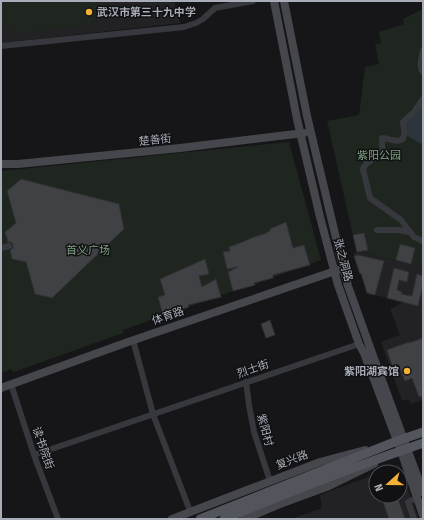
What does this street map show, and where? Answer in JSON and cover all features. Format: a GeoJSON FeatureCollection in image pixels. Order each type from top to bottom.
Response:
{"type":"FeatureCollection","features":[{"type":"Feature","properties":{"kind":"main road","name":"张之洞路"},"geometry":{"type":"LineString","coordinates":[[274,1],[301,134],[333,269],[359,344],[404,450],[420,495],[423,515]]}},
{"type":"Feature","properties":{"kind":"main road","name":"张之洞路"},"geometry":{"type":"LineString","coordinates":[[284,1],[311,132],[348,286],[371,350],[400,440]]}},
{"type":"Feature","properties":{"kind":"main road","name":"楚善街"},"geometry":{"type":"LineString","coordinates":[[1,164],[18,164],[180,148],[311,132]]}},
{"type":"Feature","properties":{"kind":"main road"},"geometry":{"type":"LineString","coordinates":[[1,384],[127,338],[343,266]]}},
{"type":"Feature","properties":{"kind":"main road","name":"体育路"},"geometry":{"type":"LineString","coordinates":[[1,388],[333,269]]}},
{"type":"Feature","properties":{"kind":"main road","name":"复兴路"},"geometry":{"type":"LineString","coordinates":[[172,519],[320,462],[400,440],[423,432]]}},
{"type":"Feature","properties":{"kind":"main road"},"geometry":{"type":"LineString","coordinates":[[200,519],[400,440]]}},
{"type":"Feature","properties":{"kind":"main road"},"geometry":{"type":"LineString","coordinates":[[224,519],[278,496],[423,443]]}},
{"type":"Feature","properties":{"kind":"main road"},"geometry":{"type":"LineString","coordinates":[[244,519],[329,486],[404,450]]}},
{"type":"Feature","properties":{"kind":"street"},"geometry":{"type":"LineString","coordinates":[[1,46],[184,28],[203,19],[215,8],[253,1]]}},
{"type":"Feature","properties":{"kind":"street"},"geometry":{"type":"LineString","coordinates":[[423,50],[420,66],[423,72]]}},
{"type":"Feature","properties":{"kind":"street"},"geometry":{"type":"LineString","coordinates":[[423,99],[414,112],[403,122],[404,135],[402,139],[396,141],[384,137],[382,138],[381,153],[365,165],[363,169],[370,198],[401,220],[414,237],[423,241]]}},
{"type":"Feature","properties":{"kind":"street"},"geometry":{"type":"LineString","coordinates":[[377,230],[399,230],[409,232]]}},
{"type":"Feature","properties":{"kind":"street"},"geometry":{"type":"LineString","coordinates":[[1,248],[9,246]]}},
{"type":"Feature","properties":{"kind":"street"},"geometry":{"type":"LineString","coordinates":[[132,340],[153,414],[190,511]]}},
{"type":"Feature","properties":{"kind":"street","name":"烈士街"},"geometry":{"type":"LineString","coordinates":[[34,454],[359,344]]}},
{"type":"Feature","properties":{"kind":"street","name":"紫阳村"},"geometry":{"type":"LineString","coordinates":[[246,382],[254,432],[270,481]]}},
{"type":"Feature","properties":{"kind":"street","name":"读书院街"},"geometry":{"type":"LineString","coordinates":[[11,384],[34,454],[58,519]]}},
{"type":"Feature","properties":{"kind":"street"},"geometry":{"type":"LineString","coordinates":[[414,519],[408,502],[420,495]]}},
{"type":"Feature","properties":{"kind":"shaded area","name":"武汉市第三十九中学"},"geometry":{"type":"Polygon","coordinates":[[[1,1],[174,1],[180,23],[1,43],[1,1]]]}},
{"type":"Feature","properties":{"kind":"shaded area"},"geometry":{"type":"Polygon","coordinates":[[[423,103],[423,145],[406,135],[405,122],[423,103]]]}},
{"type":"Feature","properties":{"kind":"shaded area","name":"紫阳湖宾馆"},"geometry":{"type":"Polygon","coordinates":[[[360,252],[423,267],[423,400],[411,404],[409,399],[402,401],[381,342],[400,335],[390,309],[404,302],[375,295],[383,261],[358,255],[354,256],[354,253],[360,252]]]}},
{"type":"Feature","properties":{"kind":"shaded area"},"geometry":{"type":"Polygon","coordinates":[[[368,477],[368,504],[408,504],[408,489],[419,519],[291,519],[322,508],[320,495],[368,477]]]}},
{"type":"Feature","properties":{"kind":"green space"},"geometry":{"type":"Polygon","coordinates":[[[1,1],[105,1],[105,6],[102,14],[97,20],[85,26],[21,33],[2,24],[1,1]]]}},
{"type":"Feature","properties":{"kind":"green space","name":"紫阳公园"},"geometry":{"type":"Polygon","coordinates":[[[423,9],[423,267],[360,252],[357,253],[327,121],[359,115],[365,67],[379,64],[375,44],[381,43],[379,32],[404,24],[403,19],[423,9]]]}},
{"type":"Feature","properties":{"kind":"green space","name":"首义广场"},"geometry":{"type":"Polygon","coordinates":[[[289,142],[321,260],[123,330],[123,333],[14,372],[11,369],[1,373],[1,171],[289,142]]]}},
{"type":"Feature","properties":{"kind":"building"},"geometry":{"type":"Polygon","coordinates":[[[21,179],[119,204],[124,229],[52,298],[35,294],[26,262],[12,259],[10,250],[13,248],[13,245],[11,242],[8,242],[5,232],[16,223],[7,191],[21,179]]]}},
{"type":"Feature","properties":{"kind":"building"},"geometry":{"type":"Polygon","coordinates":[[[286,222],[293,248],[304,245],[310,265],[273,275],[273,278],[233,291],[228,272],[238,267],[227,269],[223,252],[230,251],[229,247],[267,233],[270,229],[286,222]]]}},
{"type":"Feature","properties":{"kind":"building"},"geometry":{"type":"Polygon","coordinates":[[[364,233],[368,250],[357,252],[353,235],[364,233]]]}},
{"type":"Feature","properties":{"kind":"building"},"geometry":{"type":"Polygon","coordinates":[[[400,244],[415,248],[411,264],[396,260],[400,244]]]}},
{"type":"Feature","properties":{"kind":"building"},"geometry":{"type":"Polygon","coordinates":[[[358,255],[384,261],[375,295],[367,293],[354,256],[358,255]]]}},
{"type":"Feature","properties":{"kind":"building"},"geometry":{"type":"Polygon","coordinates":[[[205,259],[209,274],[199,276],[202,287],[216,279],[221,297],[188,305],[189,307],[163,315],[158,297],[165,295],[160,279],[205,259]]]}},
{"type":"Feature","properties":{"kind":"building"},"geometry":{"type":"Polygon","coordinates":[[[394,268],[409,272],[407,282],[399,280],[397,290],[402,292],[401,294],[412,296],[417,274],[423,276],[423,285],[418,306],[387,298],[394,268]]]}},
{"type":"Feature","properties":{"kind":"building"},"geometry":{"type":"Polygon","coordinates":[[[270,320],[275,335],[266,338],[261,324],[270,320]]]}},
{"type":"Feature","properties":{"kind":"building"},"geometry":{"type":"Polygon","coordinates":[[[423,338],[423,396],[419,397],[412,378],[405,381],[398,364],[392,366],[387,350],[423,338]]]}},
{"type":"Feature","properties":{"kind":"building"},"geometry":{"type":"Polygon","coordinates":[[[384,504],[400,504],[405,519],[389,519],[384,504]]]}},
{"type":"Feature","properties":{"kind":"place","name":"武汉市第三十九中学"},"geometry":{"type":"Point","coordinates":[89,12]}},
{"type":"Feature","properties":{"kind":"place","name":"紫阳湖宾馆"},"geometry":{"type":"Point","coordinates":[407,371]}}]}
